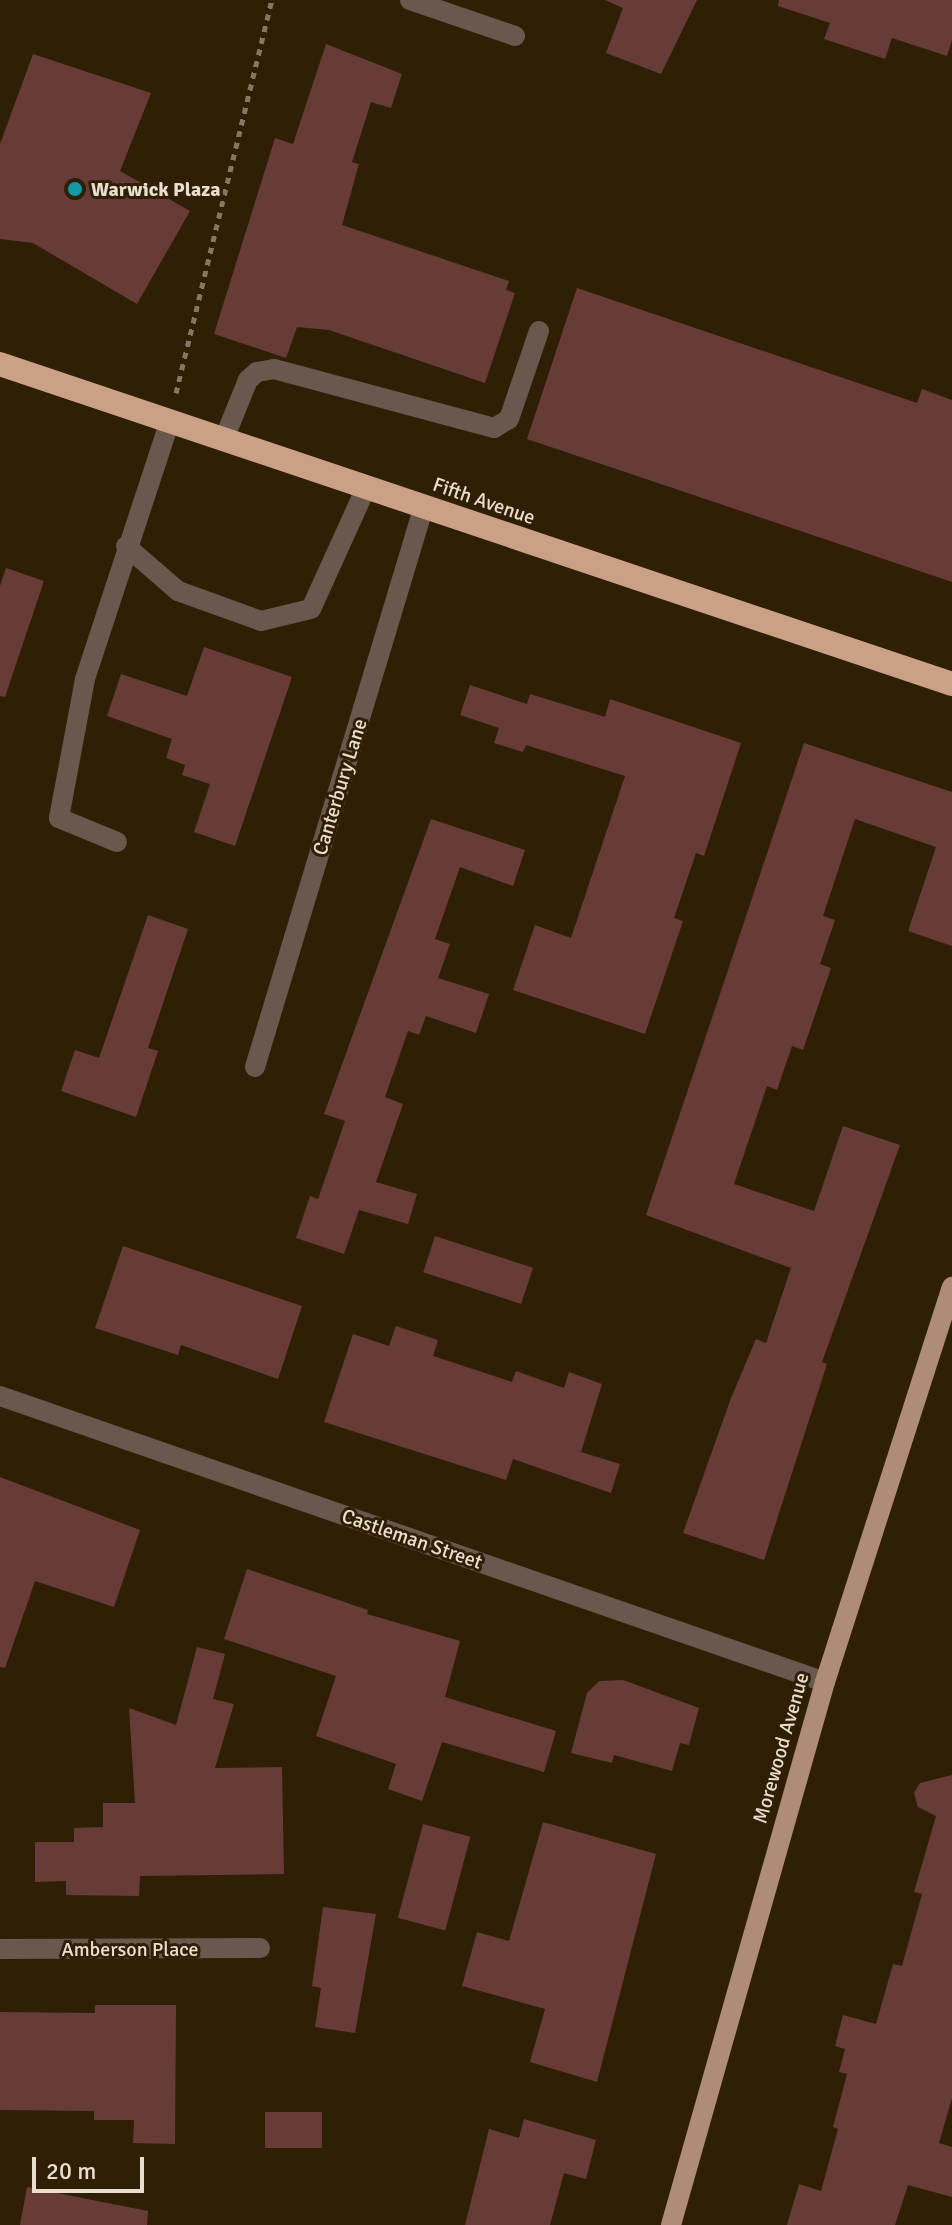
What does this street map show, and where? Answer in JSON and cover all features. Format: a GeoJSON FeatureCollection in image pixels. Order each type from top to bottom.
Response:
{"type":"FeatureCollection","features":[{"type":"Feature","properties":{"kind":"highway","name":"Fifth Avenue"},"geometry":{"type":"LineString","coordinates":[[0,364],[952,684]]}},
{"type":"Feature","properties":{"kind":"main road","name":"Morewood Avenue"},"geometry":{"type":"LineString","coordinates":[[671,2225],[825,1682],[952,1287]]}},
{"type":"Feature","properties":{"kind":"street"},"geometry":{"type":"LineString","coordinates":[[410,0],[515,36]]}},
{"type":"Feature","properties":{"kind":"street"},"geometry":{"type":"LineString","coordinates":[[224,439],[248,380],[257,372],[274,369],[494,428],[509,419],[539,331]]}},
{"type":"Feature","properties":{"kind":"street"},"geometry":{"type":"LineString","coordinates":[[117,842],[59,818],[85,679],[126,546],[170,421]]}},
{"type":"Feature","properties":{"kind":"street"},"geometry":{"type":"LineString","coordinates":[[126,546],[178,591],[261,621],[311,609],[366,488]]}},
{"type":"Feature","properties":{"kind":"street","name":"Canterbury Lane"},"geometry":{"type":"LineString","coordinates":[[255,1067],[424,506]]}},
{"type":"Feature","properties":{"kind":"street","name":"Castleman Street"},"geometry":{"type":"LineString","coordinates":[[0,1396],[825,1682]]}},
{"type":"Feature","properties":{"kind":"street","name":"Amberson Place"},"geometry":{"type":"LineString","coordinates":[[0,1949],[260,1948]]}},
{"type":"Feature","properties":{"kind":"path"},"geometry":{"type":"LineString","coordinates":[[170,421],[272,0]]}},
{"type":"Feature","properties":{"kind":"building"},"geometry":{"type":"Polygon","coordinates":[[[605,0],[697,0],[661,74],[606,53],[623,8],[605,0]]]}},
{"type":"Feature","properties":{"kind":"building"},"geometry":{"type":"Polygon","coordinates":[[[779,0],[952,0],[952,40],[947,56],[892,38],[885,59],[824,39],[830,23],[778,6],[779,0]]]}},
{"type":"Feature","properties":{"kind":"building"},"geometry":{"type":"Polygon","coordinates":[[[326,44],[402,74],[391,108],[371,102],[352,162],[359,164],[342,225],[509,281],[506,290],[515,293],[485,383],[329,330],[297,327],[286,358],[214,334],[275,138],[293,144],[326,44]]]}},
{"type":"Feature","properties":{"kind":"building","name":"Warwick Plaza"},"geometry":{"type":"Polygon","coordinates":[[[33,54],[151,93],[120,171],[190,211],[137,304],[33,243],[0,239],[0,144],[33,54]]]}},
{"type":"Feature","properties":{"kind":"building"},"geometry":{"type":"Polygon","coordinates":[[[577,288],[917,403],[922,389],[952,400],[952,582],[527,439],[577,288]]]}},
{"type":"Feature","properties":{"kind":"building"},"geometry":{"type":"Polygon","coordinates":[[[6,568],[44,581],[5,697],[0,696],[0,586],[6,568]]]}},
{"type":"Feature","properties":{"kind":"building"},"geometry":{"type":"Polygon","coordinates":[[[204,647],[292,677],[235,846],[194,832],[210,784],[182,775],[185,765],[166,758],[172,739],[107,716],[121,674],[187,696],[204,647]]]}},
{"type":"Feature","properties":{"kind":"building"},"geometry":{"type":"Polygon","coordinates":[[[470,685],[527,704],[530,694],[605,717],[610,699],[741,743],[704,856],[696,853],[674,918],[683,921],[645,1034],[513,990],[535,925],[571,938],[625,776],[526,745],[523,752],[494,743],[499,728],[460,715],[470,685]]]}},
{"type":"Feature","properties":{"kind":"building"},"geometry":{"type":"Polygon","coordinates":[[[804,743],[952,792],[952,946],[908,931],[936,847],[855,819],[823,916],[835,920],[820,964],[831,968],[803,1050],[792,1046],[777,1090],[767,1086],[734,1184],[814,1211],[843,1126],[900,1145],[822,1362],[827,1364],[764,1560],[683,1533],[731,1398],[756,1339],[766,1343],[791,1268],[646,1215],[804,743]]]}},
{"type":"Feature","properties":{"kind":"building"},"geometry":{"type":"Polygon","coordinates":[[[431,819],[525,850],[513,886],[460,867],[435,939],[450,944],[438,978],[489,994],[476,1033],[426,1016],[419,1035],[408,1031],[385,1097],[403,1104],[376,1182],[417,1194],[408,1224],[359,1210],[344,1254],[296,1238],[310,1196],[318,1199],[345,1121],[324,1114],[431,819]]]}},
{"type":"Feature","properties":{"kind":"building"},"geometry":{"type":"Polygon","coordinates":[[[148,915],[188,929],[148,1048],[158,1051],[136,1117],[61,1091],[75,1050],[99,1058],[148,915]]]}},
{"type":"Feature","properties":{"kind":"building"},"geometry":{"type":"Polygon","coordinates":[[[435,1236],[533,1268],[521,1304],[423,1272],[435,1236]]]}},
{"type":"Feature","properties":{"kind":"building"},"geometry":{"type":"Polygon","coordinates":[[[123,1246],[302,1306],[278,1379],[181,1345],[178,1355],[95,1328],[123,1246]]]}},
{"type":"Feature","properties":{"kind":"building"},"geometry":{"type":"Polygon","coordinates":[[[396,1326],[438,1340],[433,1356],[512,1382],[516,1371],[564,1388],[569,1372],[602,1384],[581,1452],[620,1464],[611,1493],[513,1459],[506,1480],[324,1422],[353,1334],[389,1346],[396,1326]]]}},
{"type":"Feature","properties":{"kind":"building"},"geometry":{"type":"Polygon","coordinates":[[[0,1477],[140,1530],[114,1607],[35,1581],[5,1668],[0,1667],[0,1477]]]}},
{"type":"Feature","properties":{"kind":"building"},"geometry":{"type":"Polygon","coordinates":[[[247,1569],[368,1610],[367,1614],[460,1641],[445,1697],[556,1731],[544,1772],[442,1742],[422,1801],[388,1789],[396,1764],[316,1736],[336,1676],[224,1639],[247,1569]]]}},
{"type":"Feature","properties":{"kind":"building"},"geometry":{"type":"Polygon","coordinates":[[[197,1647],[225,1654],[213,1699],[234,1704],[215,1768],[282,1767],[284,1874],[140,1876],[139,1896],[66,1895],[66,1881],[35,1882],[35,1842],[74,1842],[74,1828],[103,1827],[103,1803],[135,1803],[129,1708],[176,1725],[197,1647]]]}},
{"type":"Feature","properties":{"kind":"building"},"geometry":{"type":"Polygon","coordinates":[[[623,1680],[699,1708],[689,1745],[680,1743],[672,1771],[614,1755],[612,1763],[571,1753],[587,1693],[599,1681],[623,1680]]]}},
{"type":"Feature","properties":{"kind":"building"},"geometry":{"type":"Polygon","coordinates":[[[952,1775],[952,2098],[939,2143],[952,2147],[952,2197],[908,2185],[895,2225],[787,2225],[799,2184],[821,2191],[838,2129],[833,2127],[847,2074],[839,2072],[845,2049],[835,2046],[843,2015],[876,2024],[893,1964],[902,1966],[922,1894],[914,1892],[936,1816],[918,1807],[914,1793],[920,1783],[952,1775]]]}},
{"type":"Feature","properties":{"kind":"building"},"geometry":{"type":"Polygon","coordinates":[[[543,1822],[656,1854],[597,2082],[530,2062],[545,2009],[462,1986],[477,1932],[509,1941],[543,1822]]]}},
{"type":"Feature","properties":{"kind":"building"},"geometry":{"type":"Polygon","coordinates":[[[423,1824],[470,1837],[445,1930],[398,1918],[423,1824]]]}},
{"type":"Feature","properties":{"kind":"building"},"geometry":{"type":"Polygon","coordinates":[[[323,1907],[376,1914],[355,2033],[315,2027],[321,1988],[312,1986],[323,1907]]]}},
{"type":"Feature","properties":{"kind":"building"},"geometry":{"type":"Polygon","coordinates":[[[95,2005],[176,2005],[175,2144],[133,2143],[134,2120],[94,2120],[94,2111],[0,2110],[0,2012],[95,2013],[95,2005]]]}},
{"type":"Feature","properties":{"kind":"building"},"geometry":{"type":"Polygon","coordinates":[[[265,2112],[322,2112],[322,2148],[265,2148],[265,2112]]]}},
{"type":"Feature","properties":{"kind":"building"},"geometry":{"type":"Polygon","coordinates":[[[524,2119],[596,2140],[586,2179],[564,2173],[550,2225],[465,2225],[489,2129],[519,2138],[524,2119]]]}},
{"type":"Feature","properties":{"kind":"building"},"geometry":{"type":"Polygon","coordinates":[[[27,2187],[148,2211],[147,2225],[20,2225],[27,2187]]]}},
{"type":"Feature","properties":{"kind":"place","name":"Warwick Plaza"},"geometry":{"type":"Point","coordinates":[75,189]}}]}
